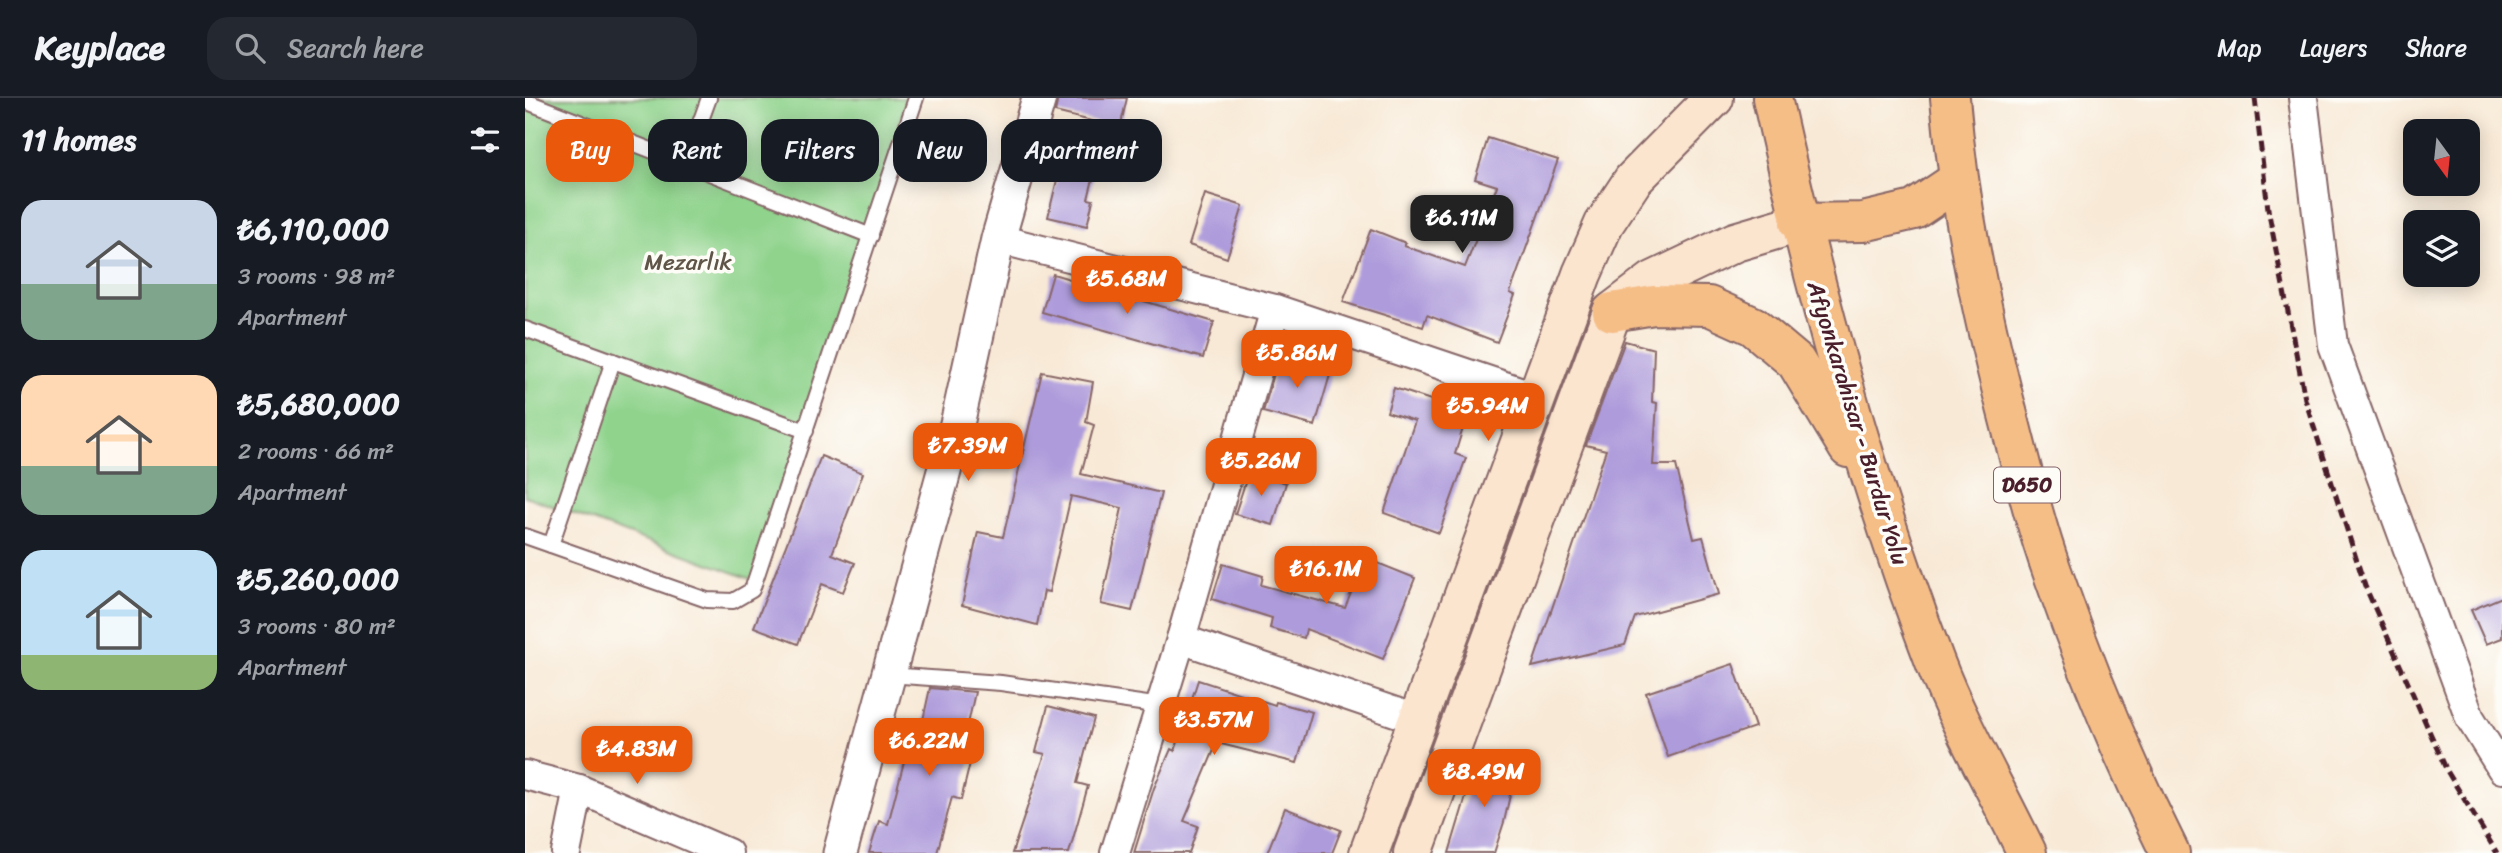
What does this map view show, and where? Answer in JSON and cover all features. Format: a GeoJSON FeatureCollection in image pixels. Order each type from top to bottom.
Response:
{"type":"FeatureCollection","features":[{"type":"Feature","properties":{"kind":"highway","name":"Afyonkarahisar - Burdur Yolu"},"geometry":{"type":"LineString","coordinates":[[1772,98],[1800,223],[1874,489],[1936,665],[2027,853]]}},
{"type":"Feature","properties":{"kind":"highway","name":"D650"},"geometry":{"type":"LineString","coordinates":[[1950,98],[1957,181],[1996,369],[2052,573],[2133,779],[2170,853]]}},
{"type":"Feature","properties":{"kind":"highway"},"geometry":{"type":"LineString","coordinates":[[1800,223],[1863,222],[1914,210],[1957,181]]}},
{"type":"Feature","properties":{"kind":"highway"},"geometry":{"type":"LineString","coordinates":[[1612,312],[1654,304],[1709,306],[1753,326],[1796,362],[1874,489]]}},
{"type":"Feature","properties":{"kind":"main road"},"geometry":{"type":"LineString","coordinates":[[1369,853],[1416,719],[1582,274],[1604,224],[1633,180],[1714,98]]}},
{"type":"Feature","properties":{"kind":"main road"},"geometry":{"type":"LineString","coordinates":[[1413,853],[1612,312],[1653,281],[1735,242],[1800,223]]}},
{"type":"Feature","properties":{"kind":"street"},"geometry":{"type":"LineString","coordinates":[[840,853],[958,419],[998,239],[1039,98]]}},
{"type":"Feature","properties":{"kind":"street"},"geometry":{"type":"LineString","coordinates":[[2303,98],[2333,345],[2470,718],[2502,769]]}},
{"type":"Feature","properties":{"kind":"street"},"geometry":{"type":"LineString","coordinates":[[998,239],[1275,309],[1537,397]]}},
{"type":"Feature","properties":{"kind":"street"},"geometry":{"type":"LineString","coordinates":[[1115,853],[1181,639],[1275,309]]}},
{"type":"Feature","properties":{"kind":"street"},"geometry":{"type":"LineString","coordinates":[[1181,639],[1416,719]]}},
{"type":"Feature","properties":{"kind":"street"},"geometry":{"type":"LineString","coordinates":[[525,775],[579,789],[729,853]]}},
{"type":"Feature","properties":{"kind":"street"},"geometry":{"type":"LineString","coordinates":[[566,853],[579,789]]}},
{"type":"Feature","properties":{"kind":"lane"},"geometry":{"type":"LineString","coordinates":[[701,119],[709,98]]}},
{"type":"Feature","properties":{"kind":"lane"},"geometry":{"type":"LineString","coordinates":[[525,536],[707,600],[720,602],[743,596],[752,590],[916,98]]}},
{"type":"Feature","properties":{"kind":"lane"},"geometry":{"type":"LineString","coordinates":[[525,102],[648,150]]}},
{"type":"Feature","properties":{"kind":"lane"},"geometry":{"type":"LineString","coordinates":[[732,182],[871,236]]}},
{"type":"Feature","properties":{"kind":"lane"},"geometry":{"type":"LineString","coordinates":[[525,329],[806,431]]}},
{"type":"Feature","properties":{"kind":"lane"},"geometry":{"type":"LineString","coordinates":[[551,545],[613,361]]}},
{"type":"Feature","properties":{"kind":"lane"},"geometry":{"type":"LineString","coordinates":[[888,675],[1001,683],[1161,706]]}},
{"type":"Feature","properties":{"kind":"green space","name":"Mezarlık"},"geometry":{"type":"Polygon","coordinates":[[[525,98],[908,98],[902,119],[893,119],[893,147],[806,431],[756,581],[525,496],[525,98]]]}},
{"type":"Feature","properties":{"kind":"building"},"geometry":{"type":"Polygon","coordinates":[[[1058,98],[1127,98],[1122,119],[1083,119],[1055,112],[1058,98]]]}},
{"type":"Feature","properties":{"kind":"building"},"geometry":{"type":"Polygon","coordinates":[[[1488,138],[1558,160],[1510,293],[1515,295],[1497,342],[1427,315],[1423,327],[1343,302],[1371,229],[1406,243],[1404,246],[1465,267],[1497,186],[1475,179],[1488,138]]]}},
{"type":"Feature","properties":{"kind":"building"},"geometry":{"type":"Polygon","coordinates":[[[1056,182],[1092,182],[1088,199],[1093,200],[1087,226],[1048,217],[1056,182]]]}},
{"type":"Feature","properties":{"kind":"building"},"geometry":{"type":"Polygon","coordinates":[[[1205,194],[1243,206],[1227,258],[1189,245],[1205,194]]]}},
{"type":"Feature","properties":{"kind":"building"},"geometry":{"type":"Polygon","coordinates":[[[1053,274],[1214,322],[1203,358],[1042,312],[1053,274]]]}},
{"type":"Feature","properties":{"kind":"building"},"geometry":{"type":"Polygon","coordinates":[[[1625,341],[1654,349],[1652,402],[1657,403],[1653,465],[1676,465],[1694,539],[1703,537],[1719,594],[1635,617],[1625,645],[1532,667],[1606,450],[1586,445],[1625,341]]]}},
{"type":"Feature","properties":{"kind":"building"},"geometry":{"type":"Polygon","coordinates":[[[1280,353],[1332,368],[1315,426],[1263,412],[1280,353]]]}},
{"type":"Feature","properties":{"kind":"building"},"geometry":{"type":"Polygon","coordinates":[[[1042,372],[1093,382],[1086,422],[1094,425],[1081,474],[1161,493],[1132,611],[1101,604],[1122,508],[1071,496],[1049,592],[1044,591],[1037,625],[962,605],[978,532],[1003,537],[1042,372]]]}},
{"type":"Feature","properties":{"kind":"building"},"geometry":{"type":"Polygon","coordinates":[[[1394,388],[1468,412],[1455,454],[1466,458],[1439,533],[1384,513],[1415,421],[1387,412],[1394,388]]]}},
{"type":"Feature","properties":{"kind":"building"},"geometry":{"type":"Polygon","coordinates":[[[821,456],[863,473],[832,554],[855,563],[843,592],[822,584],[798,644],[754,627],[821,456]]]}},
{"type":"Feature","properties":{"kind":"building"},"geometry":{"type":"Polygon","coordinates":[[[1249,471],[1286,483],[1273,525],[1235,514],[1249,471]]]}},
{"type":"Feature","properties":{"kind":"building"},"geometry":{"type":"Polygon","coordinates":[[[1365,558],[1415,578],[1383,659],[1306,629],[1304,638],[1270,628],[1272,618],[1212,599],[1223,564],[1263,576],[1261,585],[1345,608],[1365,558]]]}},
{"type":"Feature","properties":{"kind":"building"},"geometry":{"type":"Polygon","coordinates":[[[2502,597],[2502,638],[2486,644],[2471,610],[2502,597]]]}},
{"type":"Feature","properties":{"kind":"building"},"geometry":{"type":"Polygon","coordinates":[[[1733,664],[1755,727],[1668,757],[1646,693],[1733,664]]]}},
{"type":"Feature","properties":{"kind":"building"},"geometry":{"type":"Polygon","coordinates":[[[1198,680],[1275,705],[1276,702],[1312,712],[1297,763],[1217,743],[1184,821],[1198,826],[1189,853],[1134,853],[1154,788],[1171,749],[1175,751],[1198,680]]]}},
{"type":"Feature","properties":{"kind":"building"},"geometry":{"type":"Polygon","coordinates":[[[930,688],[975,692],[962,752],[972,755],[961,800],[952,797],[937,853],[869,853],[879,821],[888,824],[908,746],[917,748],[930,688]]]}},
{"type":"Feature","properties":{"kind":"building"},"geometry":{"type":"Polygon","coordinates":[[[1048,706],[1094,718],[1077,783],[1088,786],[1069,853],[1012,853],[1045,754],[1036,752],[1048,706]]]}},
{"type":"Feature","properties":{"kind":"building"},"geometry":{"type":"Polygon","coordinates":[[[1477,760],[1516,768],[1504,822],[1494,853],[1449,853],[1477,760]]]}},
{"type":"Feature","properties":{"kind":"building"},"geometry":{"type":"Polygon","coordinates":[[[1285,808],[1341,830],[1332,853],[1267,853],[1285,808]]]}},
{"type":"Feature","properties":{"kind":"railway"},"geometry":{"type":"LineString","coordinates":[[2255,98],[2268,209],[2305,399],[2365,586],[2447,771],[2497,853]]}}]}
